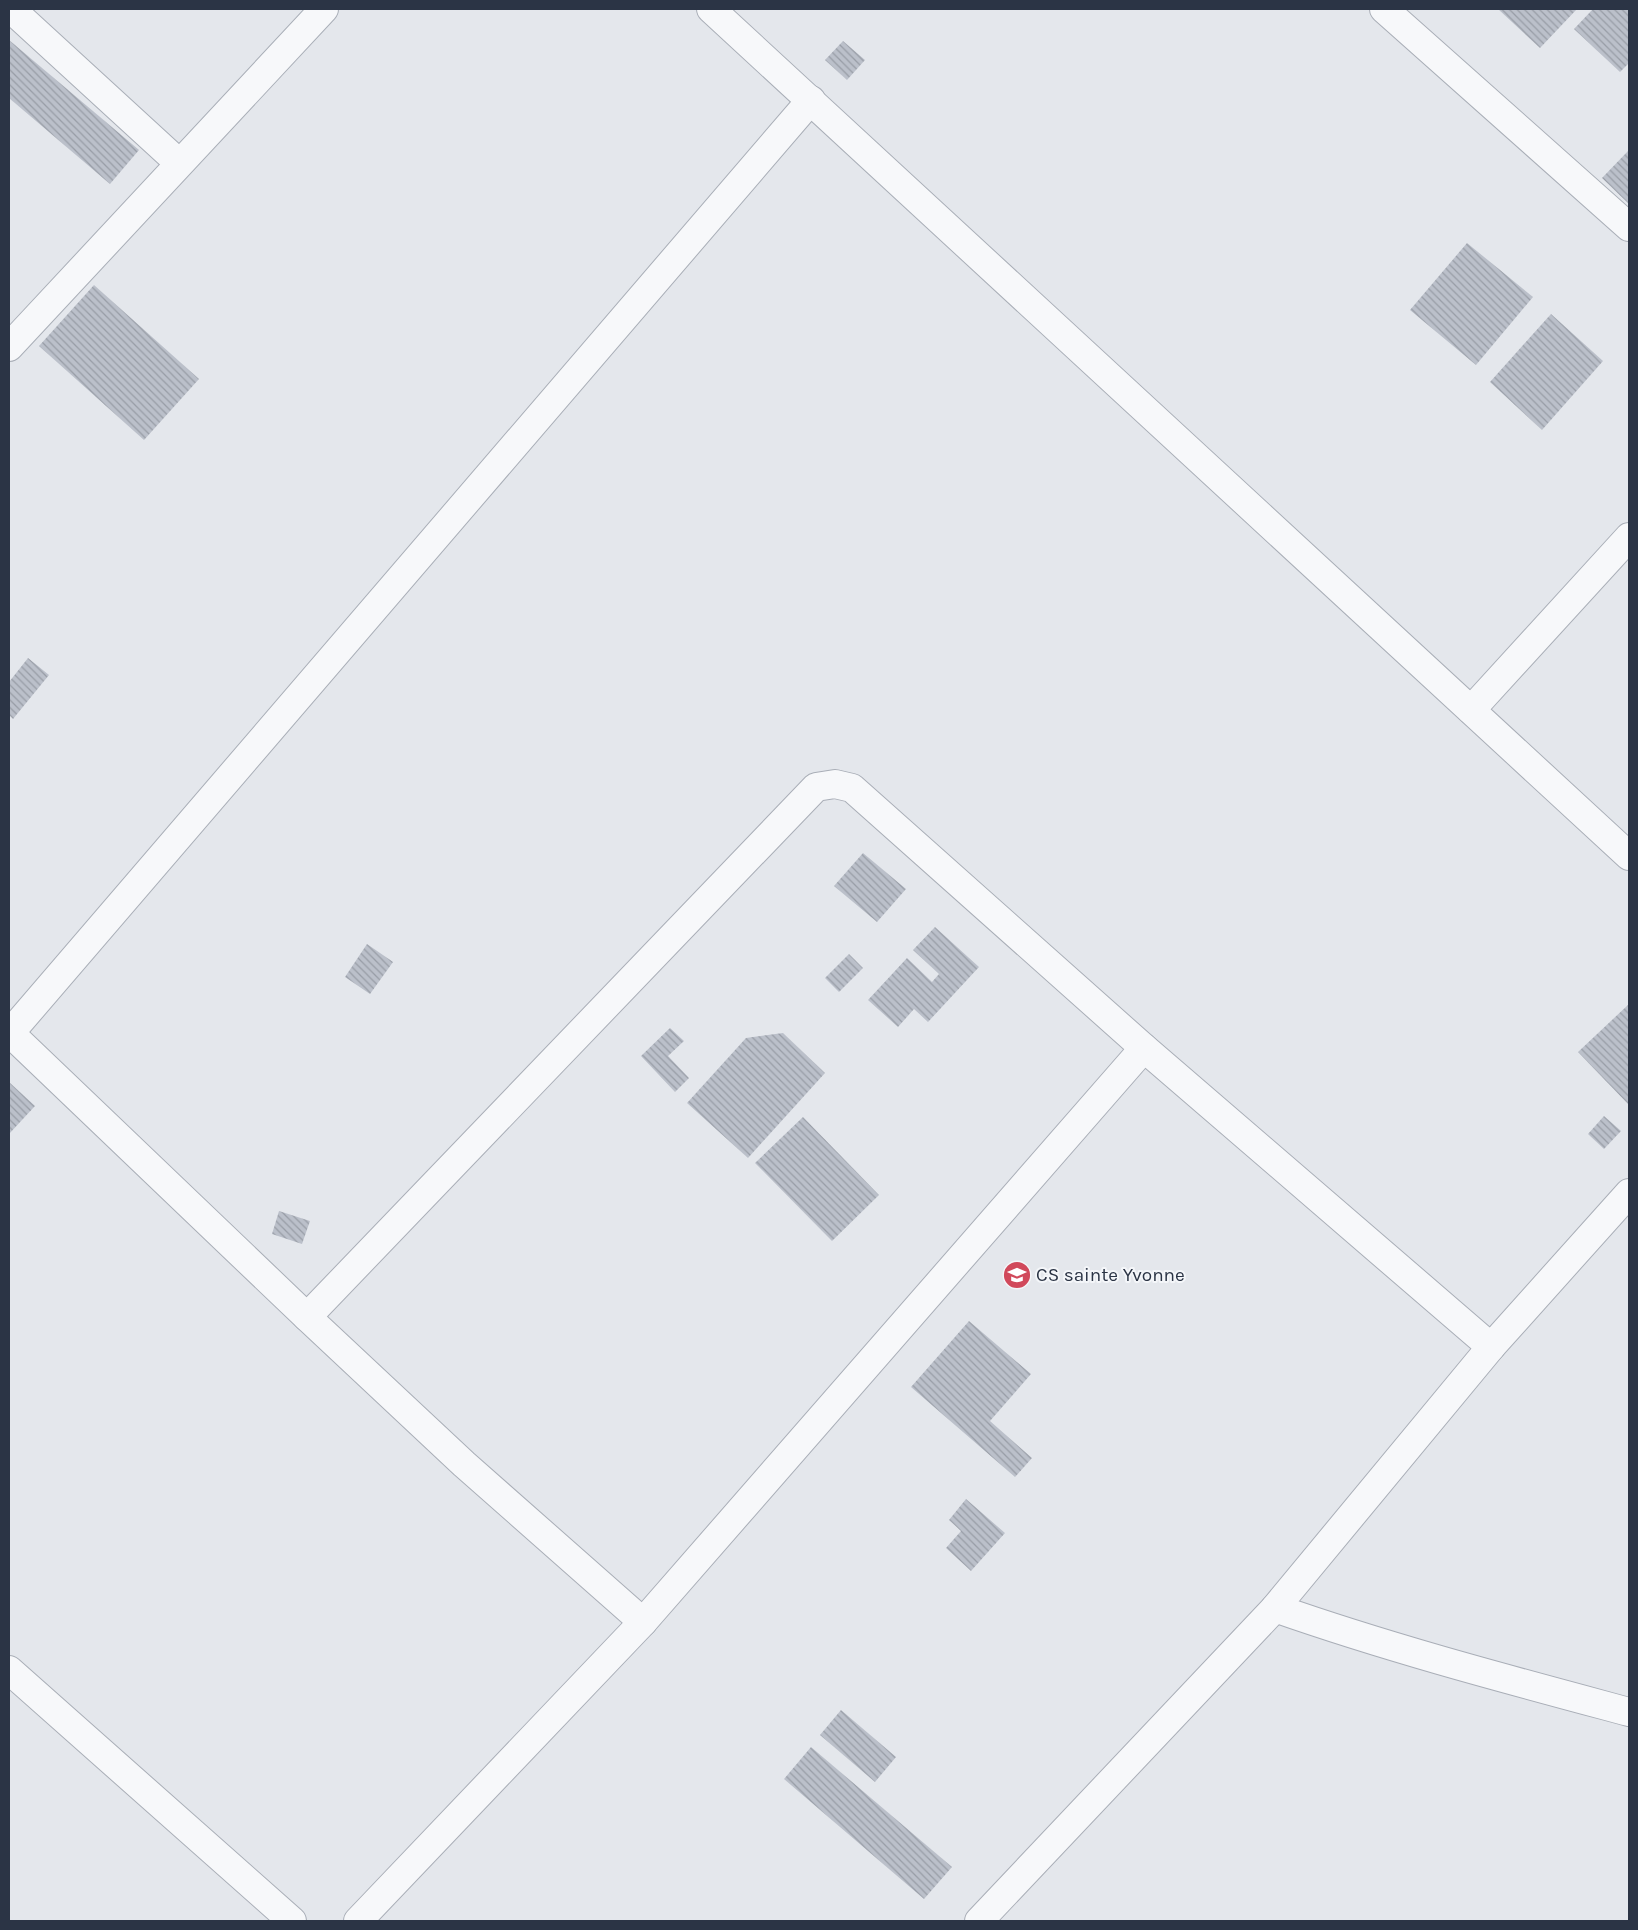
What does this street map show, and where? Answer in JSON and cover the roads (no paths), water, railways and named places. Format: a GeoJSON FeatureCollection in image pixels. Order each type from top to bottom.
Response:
{"type":"FeatureCollection","features":[{"type":"Feature","properties":{"kind":"street"},"geometry":{"type":"LineString","coordinates":[[11,9],[179,163]]}},
{"type":"Feature","properties":{"kind":"street"},"geometry":{"type":"LineString","coordinates":[[9,347],[324,9]]}},
{"type":"Feature","properties":{"kind":"street"},"geometry":{"type":"LineString","coordinates":[[711,9],[1629,856]]}},
{"type":"Feature","properties":{"kind":"street"},"geometry":{"type":"LineString","coordinates":[[1384,9],[1629,227]]}},
{"type":"Feature","properties":{"kind":"street"},"geometry":{"type":"LineString","coordinates":[[643,1622],[464,1464],[9,1033],[810,100]]}},
{"type":"Feature","properties":{"kind":"street"},"geometry":{"type":"LineString","coordinates":[[1471,710],[1629,537]]}},
{"type":"Feature","properties":{"kind":"street"},"geometry":{"type":"LineString","coordinates":[[307,1317],[816,787],[835,784],[852,788],[1144,1048],[1491,1347]]}},
{"type":"Feature","properties":{"kind":"street"},"geometry":{"type":"LineString","coordinates":[[358,1921],[643,1622],[1144,1048]]}},
{"type":"Feature","properties":{"kind":"street"},"geometry":{"type":"LineString","coordinates":[[979,1921],[1275,1608],[1491,1347],[1629,1193]]}},
{"type":"Feature","properties":{"kind":"street"},"geometry":{"type":"LineString","coordinates":[[1275,1608],[1346,1633],[1629,1712]]}},
{"type":"Feature","properties":{"kind":"street"},"geometry":{"type":"LineString","coordinates":[[9,1670],[292,1921]]}},
{"type":"Feature","properties":{"kind":"place","name":"CS sainte Yvonne"},"geometry":{"type":"Point","coordinates":[1017,1275]}}]}
